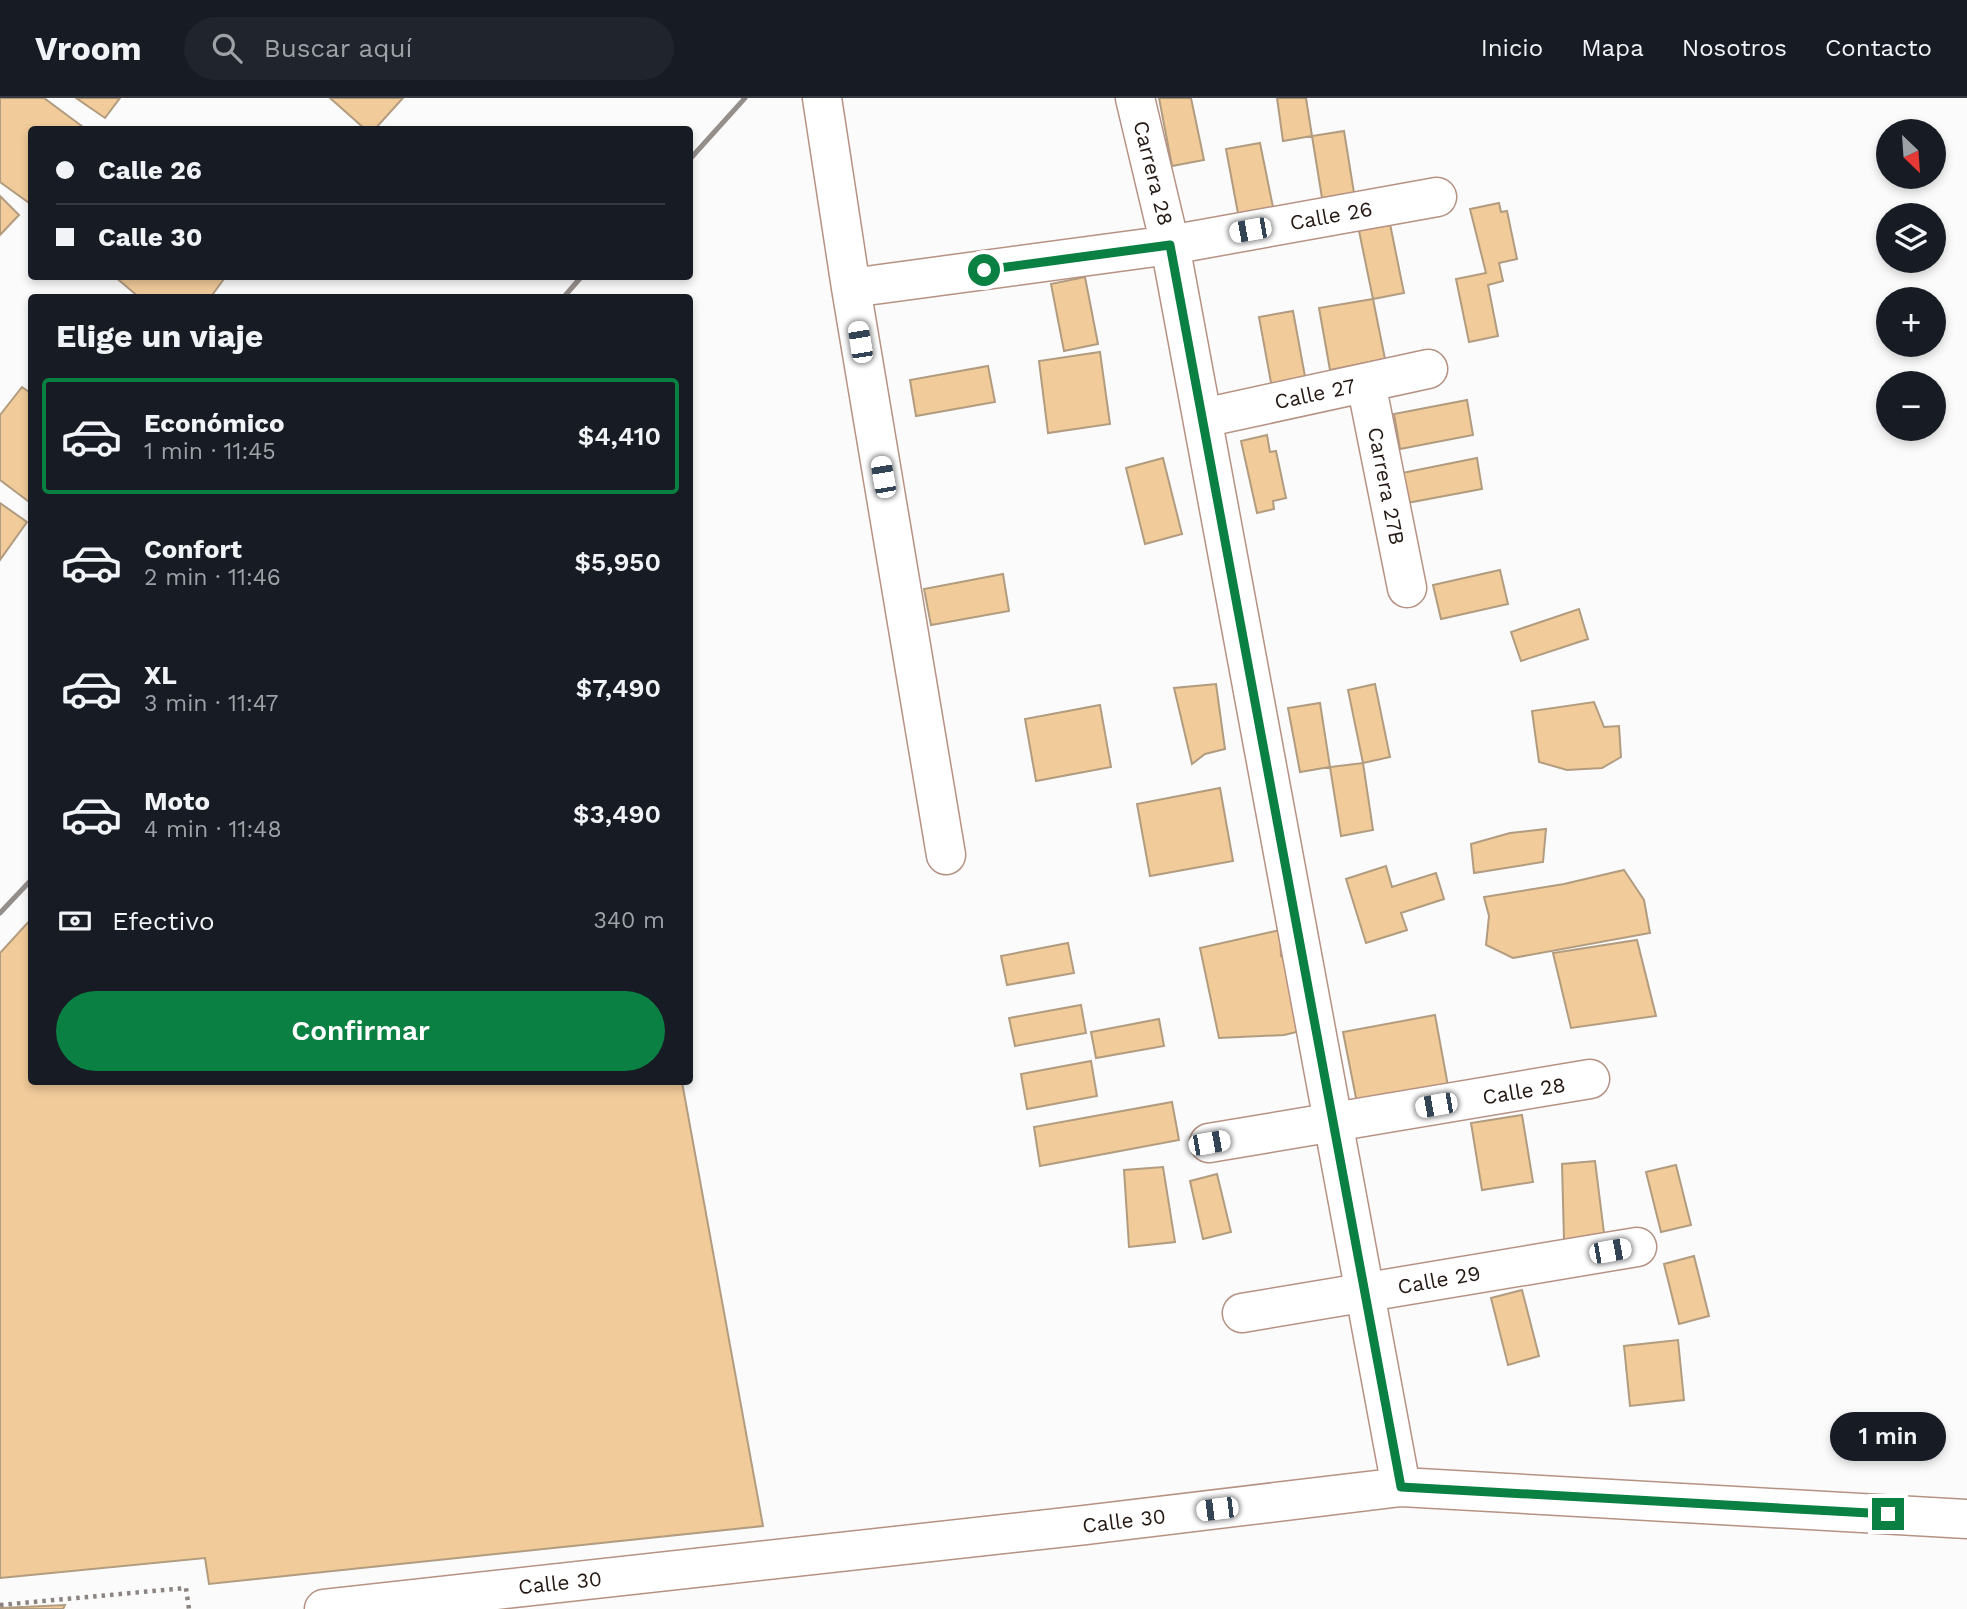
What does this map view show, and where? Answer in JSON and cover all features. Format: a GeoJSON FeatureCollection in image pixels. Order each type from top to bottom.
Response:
{"type":"FeatureCollection","features":[{"type":"Feature","properties":{"kind":"street"},"geometry":{"type":"LineString","coordinates":[[822,98],[946,855]]}},
{"type":"Feature","properties":{"kind":"street","name":"Carrera 28"},"geometry":{"type":"LineString","coordinates":[[1135,98],[1170,245],[1401,1487]]}},
{"type":"Feature","properties":{"kind":"street","name":"Calle 26"},"geometry":{"type":"LineString","coordinates":[[851,288],[1170,245],[1437,197]]}},
{"type":"Feature","properties":{"kind":"street","name":"Calle 27"},"geometry":{"type":"LineString","coordinates":[[1203,418],[1428,369]]}},
{"type":"Feature","properties":{"kind":"street","name":"Carrera 27B"},"geometry":{"type":"LineString","coordinates":[[1366,383],[1407,588]]}},
{"type":"Feature","properties":{"kind":"street","name":"Calle 28"},"geometry":{"type":"LineString","coordinates":[[1209,1143],[1590,1079]]}},
{"type":"Feature","properties":{"kind":"street","name":"Calle 29"},"geometry":{"type":"LineString","coordinates":[[1242,1312],[1637,1247]]}},
{"type":"Feature","properties":{"kind":"street","name":"Calle 30"},"geometry":{"type":"LineString","coordinates":[[324,1609],[1044,1530],[1401,1487],[1967,1518]]}},
{"type":"Feature","properties":{"kind":"path"},"geometry":{"type":"LineString","coordinates":[[0,1605],[186,1588],[189,1609]]}},
{"type":"Feature","properties":{"kind":"building"},"geometry":{"type":"Polygon","coordinates":[[[0,98],[44,98],[82,126],[28,126],[28,202],[0,182],[0,98]]]}},
{"type":"Feature","properties":{"kind":"building"},"geometry":{"type":"Polygon","coordinates":[[[76,98],[120,98],[105,118],[76,98]]]}},
{"type":"Feature","properties":{"kind":"building"},"geometry":{"type":"Polygon","coordinates":[[[330,98],[403,98],[378,126],[362,126],[330,98]]]}},
{"type":"Feature","properties":{"kind":"building"},"geometry":{"type":"Polygon","coordinates":[[[1159,98],[1191,98],[1204,160],[1172,166],[1159,98]]]}},
{"type":"Feature","properties":{"kind":"building"},"geometry":{"type":"Polygon","coordinates":[[[1277,98],[1306,98],[1312,136],[1283,141],[1277,98]]]}},
{"type":"Feature","properties":{"kind":"building"},"geometry":{"type":"Polygon","coordinates":[[[1344,131],[1354,193],[1322,198],[1312,136],[1344,131]]]}},
{"type":"Feature","properties":{"kind":"building"},"geometry":{"type":"Polygon","coordinates":[[[1260,143],[1275,217],[1240,224],[1226,149],[1260,143]]]}},
{"type":"Feature","properties":{"kind":"building"},"geometry":{"type":"Polygon","coordinates":[[[0,196],[19,215],[0,235],[0,196]]]}},
{"type":"Feature","properties":{"kind":"building"},"geometry":{"type":"Polygon","coordinates":[[[1499,203],[1501,212],[1507,211],[1517,259],[1499,263],[1503,281],[1488,285],[1498,336],[1469,342],[1456,279],[1486,273],[1470,209],[1499,203]]]}},
{"type":"Feature","properties":{"kind":"building"},"geometry":{"type":"Polygon","coordinates":[[[1389,219],[1404,293],[1373,299],[1358,226],[1389,219]]]}},
{"type":"Feature","properties":{"kind":"building"},"geometry":{"type":"Polygon","coordinates":[[[1085,277],[1098,344],[1064,351],[1051,284],[1085,277]]]}},
{"type":"Feature","properties":{"kind":"building"},"geometry":{"type":"Polygon","coordinates":[[[119,280],[223,280],[213,294],[135,294],[119,280]]]}},
{"type":"Feature","properties":{"kind":"building"},"geometry":{"type":"Polygon","coordinates":[[[1373,299],[1385,359],[1330,370],[1319,308],[1373,299]]]}},
{"type":"Feature","properties":{"kind":"building"},"geometry":{"type":"Polygon","coordinates":[[[1293,311],[1306,382],[1272,388],[1259,317],[1293,311]]]}},
{"type":"Feature","properties":{"kind":"building"},"geometry":{"type":"Polygon","coordinates":[[[1100,352],[1110,424],[1048,433],[1039,361],[1100,352]]]}},
{"type":"Feature","properties":{"kind":"building"},"geometry":{"type":"Polygon","coordinates":[[[988,366],[995,402],[916,416],[910,380],[988,366]]]}},
{"type":"Feature","properties":{"kind":"building"},"geometry":{"type":"Polygon","coordinates":[[[22,387],[28,391],[28,501],[0,480],[0,415],[22,387]]]}},
{"type":"Feature","properties":{"kind":"building"},"geometry":{"type":"Polygon","coordinates":[[[1467,400],[1473,435],[1400,449],[1394,414],[1467,400]]]}},
{"type":"Feature","properties":{"kind":"building"},"geometry":{"type":"Polygon","coordinates":[[[1267,435],[1270,452],[1276,451],[1286,498],[1273,501],[1274,509],[1257,513],[1241,441],[1267,435]]]}},
{"type":"Feature","properties":{"kind":"building"},"geometry":{"type":"Polygon","coordinates":[[[1163,458],[1182,534],[1145,544],[1126,468],[1163,458]]]}},
{"type":"Feature","properties":{"kind":"building"},"geometry":{"type":"Polygon","coordinates":[[[1477,458],[1482,489],[1407,503],[1402,473],[1477,458]]]}},
{"type":"Feature","properties":{"kind":"building"},"geometry":{"type":"Polygon","coordinates":[[[0,503],[27,522],[0,560],[0,503]]]}},
{"type":"Feature","properties":{"kind":"building"},"geometry":{"type":"Polygon","coordinates":[[[1500,570],[1508,604],[1441,619],[1433,585],[1500,570]]]}},
{"type":"Feature","properties":{"kind":"building"},"geometry":{"type":"Polygon","coordinates":[[[1003,574],[1009,611],[931,625],[924,589],[1003,574]]]}},
{"type":"Feature","properties":{"kind":"building"},"geometry":{"type":"Polygon","coordinates":[[[1579,609],[1588,639],[1521,661],[1511,632],[1579,609]]]}},
{"type":"Feature","properties":{"kind":"building"},"geometry":{"type":"Polygon","coordinates":[[[1216,684],[1225,749],[1205,754],[1192,764],[1174,688],[1216,684]]]}},
{"type":"Feature","properties":{"kind":"building"},"geometry":{"type":"Polygon","coordinates":[[[1375,684],[1390,757],[1363,763],[1348,690],[1375,684]]]}},
{"type":"Feature","properties":{"kind":"building"},"geometry":{"type":"Polygon","coordinates":[[[1594,702],[1604,727],[1619,726],[1621,757],[1602,768],[1567,770],[1539,762],[1532,711],[1594,702]]]}},
{"type":"Feature","properties":{"kind":"building"},"geometry":{"type":"Polygon","coordinates":[[[1320,703],[1330,767],[1300,772],[1288,708],[1320,703]]]}},
{"type":"Feature","properties":{"kind":"building"},"geometry":{"type":"Polygon","coordinates":[[[1100,705],[1111,767],[1036,781],[1025,719],[1100,705]]]}},
{"type":"Feature","properties":{"kind":"building"},"geometry":{"type":"Polygon","coordinates":[[[1363,763],[1373,830],[1341,836],[1330,767],[1363,763]]]}},
{"type":"Feature","properties":{"kind":"building"},"geometry":{"type":"Polygon","coordinates":[[[1220,788],[1233,861],[1150,876],[1137,804],[1220,788]]]}},
{"type":"Feature","properties":{"kind":"building"},"geometry":{"type":"Polygon","coordinates":[[[1546,829],[1543,862],[1474,873],[1471,844],[1510,833],[1546,829]]]}},
{"type":"Feature","properties":{"kind":"building"},"geometry":{"type":"Polygon","coordinates":[[[1386,866],[1392,887],[1436,873],[1444,899],[1401,913],[1407,930],[1366,943],[1346,879],[1386,866]]]}},
{"type":"Feature","properties":{"kind":"building"},"geometry":{"type":"Polygon","coordinates":[[[1624,870],[1644,900],[1650,933],[1513,958],[1486,945],[1489,916],[1484,897],[1564,884],[1624,870]]]}},
{"type":"Feature","properties":{"kind":"building"},"geometry":{"type":"Polygon","coordinates":[[[28,922],[28,1085],[683,1085],[763,1526],[209,1584],[205,1558],[0,1578],[0,953],[28,922]]]}},
{"type":"Feature","properties":{"kind":"building"},"geometry":{"type":"Polygon","coordinates":[[[1280,930],[1281,956],[1295,962],[1301,1031],[1284,1035],[1219,1038],[1200,948],[1280,930]]]}},
{"type":"Feature","properties":{"kind":"building"},"geometry":{"type":"Polygon","coordinates":[[[1637,940],[1656,1016],[1571,1028],[1553,953],[1637,940]]]}},
{"type":"Feature","properties":{"kind":"building"},"geometry":{"type":"Polygon","coordinates":[[[1068,943],[1074,973],[1007,985],[1001,956],[1068,943]]]}},
{"type":"Feature","properties":{"kind":"building"},"geometry":{"type":"Polygon","coordinates":[[[1081,1005],[1086,1033],[1015,1046],[1009,1018],[1081,1005]]]}},
{"type":"Feature","properties":{"kind":"building"},"geometry":{"type":"Polygon","coordinates":[[[1435,1015],[1448,1086],[1357,1103],[1343,1032],[1435,1015]]]}},
{"type":"Feature","properties":{"kind":"building"},"geometry":{"type":"Polygon","coordinates":[[[1159,1019],[1164,1046],[1096,1058],[1091,1032],[1159,1019]]]}},
{"type":"Feature","properties":{"kind":"building"},"geometry":{"type":"Polygon","coordinates":[[[1091,1061],[1097,1096],[1027,1109],[1021,1074],[1091,1061]]]}},
{"type":"Feature","properties":{"kind":"building"},"geometry":{"type":"Polygon","coordinates":[[[1172,1102],[1179,1140],[1040,1166],[1034,1127],[1172,1102]]]}},
{"type":"Feature","properties":{"kind":"building"},"geometry":{"type":"Polygon","coordinates":[[[1522,1115],[1533,1182],[1482,1190],[1471,1123],[1522,1115]]]}},
{"type":"Feature","properties":{"kind":"building"},"geometry":{"type":"Polygon","coordinates":[[[1595,1161],[1604,1233],[1564,1240],[1562,1164],[1595,1161]]]}},
{"type":"Feature","properties":{"kind":"building"},"geometry":{"type":"Polygon","coordinates":[[[1676,1165],[1691,1225],[1661,1232],[1646,1172],[1676,1165]]]}},
{"type":"Feature","properties":{"kind":"building"},"geometry":{"type":"Polygon","coordinates":[[[1163,1167],[1175,1242],[1129,1247],[1124,1170],[1163,1167]]]}},
{"type":"Feature","properties":{"kind":"building"},"geometry":{"type":"Polygon","coordinates":[[[1217,1174],[1231,1232],[1203,1239],[1190,1181],[1217,1174]]]}},
{"type":"Feature","properties":{"kind":"building"},"geometry":{"type":"Polygon","coordinates":[[[1694,1256],[1709,1316],[1679,1324],[1664,1264],[1694,1256]]]}},
{"type":"Feature","properties":{"kind":"building"},"geometry":{"type":"Polygon","coordinates":[[[1522,1290],[1539,1356],[1508,1365],[1491,1298],[1522,1290]]]}},
{"type":"Feature","properties":{"kind":"building"},"geometry":{"type":"Polygon","coordinates":[[[1678,1340],[1684,1400],[1630,1406],[1624,1346],[1678,1340]]]}},
{"type":"Feature","properties":{"kind":"building"},"geometry":{"type":"Polygon","coordinates":[[[65,1605],[63,1609],[0,1609],[0,1608],[65,1605]]]}},
{"type":"Feature","properties":{"kind":"railway"},"geometry":{"type":"LineString","coordinates":[[693,156],[745,98]]}},
{"type":"Feature","properties":{"kind":"railway"},"geometry":{"type":"LineString","coordinates":[[566,294],[579,280]]}},
{"type":"Feature","properties":{"kind":"railway"},"geometry":{"type":"LineString","coordinates":[[0,913],[28,883]]}},
{"type":"Feature","properties":{"kind":"route"},"geometry":{"type":"LineString","coordinates":[[984,270],[1170,245],[1401,1487],[1888,1514]]}}]}
